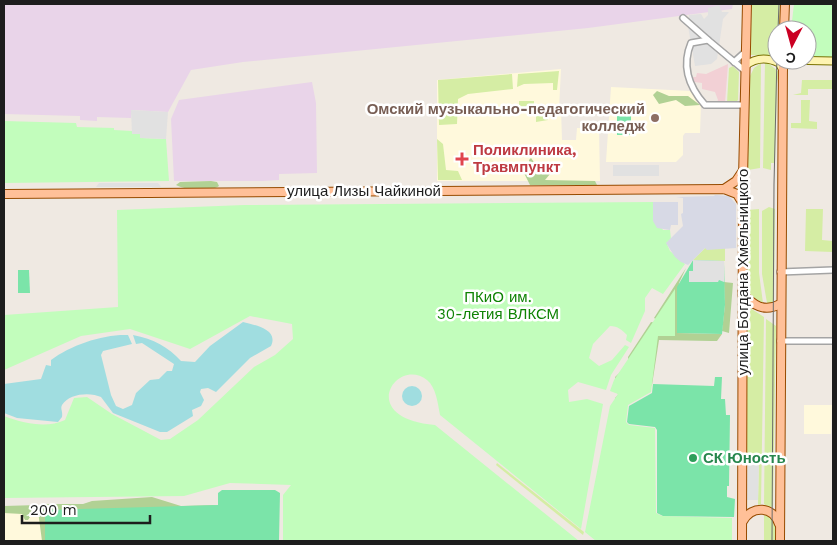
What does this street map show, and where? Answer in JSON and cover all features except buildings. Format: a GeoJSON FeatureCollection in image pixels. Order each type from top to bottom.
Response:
{"type":"FeatureCollection","features":[{"type":"Feature","properties":{"kind":"main road","name":"улица Богдана Хмельницкого"},"geometry":{"type":"LineString","coordinates":[[742,541],[742,204],[747,4]]}},
{"type":"Feature","properties":{"kind":"main road"},"geometry":{"type":"LineString","coordinates":[[784,20],[785,4]]}},
{"type":"Feature","properties":{"kind":"main road"},"geometry":{"type":"LineString","coordinates":[[744,68],[756,60],[767,60]]}},
{"type":"Feature","properties":{"kind":"main road"},"geometry":{"type":"LineString","coordinates":[[817,61],[833,61]]}},
{"type":"Feature","properties":{"kind":"main road"},"geometry":{"type":"LineString","coordinates":[[780,541],[780,272],[783,70]]}},
{"type":"Feature","properties":{"kind":"main road"},"geometry":{"type":"LineString","coordinates":[[724,188],[736,182],[743,170]]}},
{"type":"Feature","properties":{"kind":"main road"},"geometry":{"type":"LineString","coordinates":[[724,188],[736,194],[742,204]]}},
{"type":"Feature","properties":{"kind":"main road","name":"улица Лизы Чайкиной"},"geometry":{"type":"LineString","coordinates":[[4,194],[724,188]]}},
{"type":"Feature","properties":{"kind":"main road"},"geometry":{"type":"LineString","coordinates":[[742,293],[758,307],[768,308],[780,304]]}},
{"type":"Feature","properties":{"kind":"main road"},"geometry":{"type":"LineString","coordinates":[[742,524],[751,512],[762,509],[774,515],[780,526]]}},
{"type":"Feature","properties":{"kind":"street"},"geometry":{"type":"LineString","coordinates":[[683,18],[734,62],[744,68]]}},
{"type":"Feature","properties":{"kind":"street"},"geometry":{"type":"LineString","coordinates":[[708,40],[693,41],[689,47],[687,79],[691,87],[705,105],[744,105]]}},
{"type":"Feature","properties":{"kind":"street"},"geometry":{"type":"LineString","coordinates":[[734,62],[745,52]]}},
{"type":"Feature","properties":{"kind":"street"},"geometry":{"type":"LineString","coordinates":[[780,272],[833,270]]}},
{"type":"Feature","properties":{"kind":"street"},"geometry":{"type":"LineString","coordinates":[[780,341],[832,341]]}},
{"type":"Feature","properties":{"kind":"shaded area"},"geometry":{"type":"Polygon","coordinates":[[[4,4],[733,4],[732,9],[588,28],[243,62],[191,70],[168,112],[132,110],[131,118],[97,117],[97,121],[80,120],[80,116],[4,114],[4,4]]]}},
{"type":"Feature","properties":{"kind":"shaded area"},"geometry":{"type":"Polygon","coordinates":[[[719,5],[722,12],[729,12],[723,19],[717,59],[711,64],[695,66],[688,26],[689,15],[701,14],[704,19],[708,15],[708,8],[719,5]]]}},
{"type":"Feature","properties":{"kind":"shaded area"},"geometry":{"type":"Polygon","coordinates":[[[728,64],[725,103],[717,102],[715,92],[702,89],[702,83],[694,82],[693,77],[696,77],[697,73],[706,74],[728,64]]]}},
{"type":"Feature","properties":{"kind":"shaded area"},"geometry":{"type":"Polygon","coordinates":[[[561,69],[559,109],[561,109],[562,140],[576,140],[577,128],[599,129],[600,181],[437,181],[437,80],[561,69]]]}},
{"type":"Feature","properties":{"kind":"shaded area"},"geometry":{"type":"Polygon","coordinates":[[[312,82],[316,103],[317,173],[279,174],[279,180],[263,181],[174,181],[171,119],[179,100],[312,82]]]}},
{"type":"Feature","properties":{"kind":"shaded area","name":"Омский музыкально-педагогический колледж"},"geometry":{"type":"Polygon","coordinates":[[[611,87],[691,91],[701,103],[700,133],[685,133],[683,136],[683,155],[676,162],[606,162],[611,87]]]}},
{"type":"Feature","properties":{"kind":"shaded area"},"geometry":{"type":"Polygon","coordinates":[[[131,110],[168,112],[166,139],[140,138],[140,134],[132,134],[131,110]]]}},
{"type":"Feature","properties":{"kind":"shaded area"},"geometry":{"type":"Polygon","coordinates":[[[613,165],[659,165],[659,176],[613,176],[613,165]]]}},
{"type":"Feature","properties":{"kind":"shaded area"},"geometry":{"type":"Polygon","coordinates":[[[99,183],[158,183],[161,187],[96,187],[99,183]]]}},
{"type":"Feature","properties":{"kind":"shaded area"},"geometry":{"type":"Polygon","coordinates":[[[729,196],[736,204],[736,248],[707,250],[705,248],[688,265],[681,262],[675,257],[666,243],[683,226],[681,214],[683,213],[683,198],[676,197],[729,196]]]}},
{"type":"Feature","properties":{"kind":"shaded area"},"geometry":{"type":"Polygon","coordinates":[[[653,202],[678,202],[678,225],[671,225],[670,230],[657,228],[653,221],[653,202]]]}},
{"type":"Feature","properties":{"kind":"shaded area"},"geometry":{"type":"Polygon","coordinates":[[[693,260],[724,261],[724,282],[719,280],[718,282],[689,282],[689,271],[693,271],[693,260]]]}},
{"type":"Feature","properties":{"kind":"shaded area"},"geometry":{"type":"Polygon","coordinates":[[[804,405],[832,405],[831,434],[804,434],[804,405]]]}},
{"type":"Feature","properties":{"kind":"shaded area"},"geometry":{"type":"Polygon","coordinates":[[[748,455],[759,455],[758,500],[747,500],[748,455]]]}},
{"type":"Feature","properties":{"kind":"shaded area"},"geometry":{"type":"Polygon","coordinates":[[[45,506],[45,541],[4,541],[4,507],[45,506]]]}},
{"type":"Feature","properties":{"kind":"green space"},"geometry":{"type":"Polygon","coordinates":[[[752,4],[783,4],[782,20],[767,20],[767,56],[750,55],[752,4]]]}},
{"type":"Feature","properties":{"kind":"green space"},"geometry":{"type":"Polygon","coordinates":[[[794,4],[833,4],[833,58],[817,58],[817,20],[792,20],[794,4]]]}},
{"type":"Feature","properties":{"kind":"green space"},"geometry":{"type":"Polygon","coordinates":[[[761,63],[760,168],[748,170],[749,78],[754,68],[761,63]]]}},
{"type":"Feature","properties":{"kind":"green space"},"geometry":{"type":"Polygon","coordinates":[[[765,63],[767,63],[767,70],[777,70],[779,72],[775,163],[771,163],[771,170],[763,168],[765,63]]]}},
{"type":"Feature","properties":{"kind":"green space"},"geometry":{"type":"Polygon","coordinates":[[[733,66],[739,72],[738,100],[727,103],[729,68],[733,66]]]}},
{"type":"Feature","properties":{"kind":"green space"},"geometry":{"type":"Polygon","coordinates":[[[559,71],[557,90],[553,90],[553,83],[524,84],[517,87],[518,74],[559,71]]]}},
{"type":"Feature","properties":{"kind":"green space"},"geometry":{"type":"Polygon","coordinates":[[[512,74],[513,89],[468,94],[458,99],[457,124],[439,125],[438,80],[512,74]]]}},
{"type":"Feature","properties":{"kind":"green space"},"geometry":{"type":"Polygon","coordinates":[[[802,80],[833,80],[833,89],[808,89],[808,95],[793,95],[801,93],[802,80]]]}},
{"type":"Feature","properties":{"kind":"green space"},"geometry":{"type":"Polygon","coordinates":[[[657,91],[669,96],[688,96],[700,105],[685,106],[676,100],[659,104],[653,95],[657,91]]]}},
{"type":"Feature","properties":{"kind":"green space"},"geometry":{"type":"Polygon","coordinates":[[[801,100],[810,100],[809,121],[817,122],[817,129],[791,128],[791,123],[801,123],[801,100]]]}},
{"type":"Feature","properties":{"kind":"green space"},"geometry":{"type":"Polygon","coordinates":[[[519,101],[534,101],[534,108],[545,108],[548,120],[536,122],[536,113],[519,113],[519,101]]]}},
{"type":"Feature","properties":{"kind":"green space"},"geometry":{"type":"Polygon","coordinates":[[[617,107],[631,107],[631,135],[617,135],[617,107]]]}},
{"type":"Feature","properties":{"kind":"green space"},"geometry":{"type":"Polygon","coordinates":[[[4,121],[76,123],[77,127],[114,128],[114,130],[132,131],[140,134],[141,138],[166,139],[169,181],[4,183],[4,121]]]}},
{"type":"Feature","properties":{"kind":"green space"},"geometry":{"type":"Polygon","coordinates":[[[437,139],[443,144],[446,170],[458,171],[462,180],[438,180],[437,139]]]}},
{"type":"Feature","properties":{"kind":"green space"},"geometry":{"type":"Polygon","coordinates":[[[531,158],[536,165],[549,170],[550,174],[545,180],[595,181],[597,185],[530,185],[524,173],[530,167],[529,160],[531,158]]]}},
{"type":"Feature","properties":{"kind":"green space"},"geometry":{"type":"Polygon","coordinates":[[[180,182],[217,182],[219,186],[198,190],[176,185],[180,182]]]}},
{"type":"Feature","properties":{"kind":"green space","name":"ПКиО им. 30-летия ВЛКСМ"},"geometry":{"type":"Polygon","coordinates":[[[653,202],[654,216],[663,230],[670,230],[671,239],[667,244],[670,251],[685,264],[663,294],[652,288],[645,298],[645,311],[631,343],[626,340],[627,335],[622,330],[610,326],[593,344],[589,358],[599,366],[612,360],[625,345],[629,347],[611,375],[606,390],[578,382],[568,390],[569,402],[587,399],[603,404],[581,529],[440,415],[435,391],[427,380],[415,375],[404,376],[395,382],[390,391],[389,401],[396,412],[410,420],[435,425],[579,541],[283,541],[283,495],[291,485],[230,483],[184,496],[4,498],[4,416],[34,424],[58,423],[65,420],[74,398],[87,397],[112,414],[161,440],[170,439],[198,420],[254,367],[275,355],[293,339],[292,324],[250,316],[190,349],[130,329],[81,336],[4,370],[4,315],[118,307],[117,210],[244,205],[653,202]]]}},
{"type":"Feature","properties":{"kind":"green space"},"geometry":{"type":"Polygon","coordinates":[[[769,207],[775,209],[774,300],[772,303],[767,303],[762,274],[762,211],[769,207]]]}},
{"type":"Feature","properties":{"kind":"green space"},"geometry":{"type":"Polygon","coordinates":[[[759,209],[759,273],[763,303],[751,296],[747,287],[747,210],[759,209]]]}},
{"type":"Feature","properties":{"kind":"green space"},"geometry":{"type":"Polygon","coordinates":[[[806,209],[823,209],[822,240],[833,241],[833,252],[805,251],[806,209]]]}},
{"type":"Feature","properties":{"kind":"green space"},"geometry":{"type":"Polygon","coordinates":[[[705,248],[725,248],[725,261],[693,260],[705,248]]]}},
{"type":"Feature","properties":{"kind":"green space"},"geometry":{"type":"Polygon","coordinates":[[[693,260],[724,261],[725,305],[722,334],[677,333],[677,287],[693,260]]]}},
{"type":"Feature","properties":{"kind":"green space"},"geometry":{"type":"Polygon","coordinates":[[[686,268],[679,283],[677,333],[722,334],[717,341],[659,340],[652,385],[647,390],[617,406],[615,398],[618,395],[615,377],[629,364],[628,357],[651,322],[658,323],[658,320],[654,318],[686,268]]]}},
{"type":"Feature","properties":{"kind":"green space"},"geometry":{"type":"Polygon","coordinates":[[[18,270],[29,270],[30,293],[18,293],[18,270]]]}},
{"type":"Feature","properties":{"kind":"green space"},"geometry":{"type":"Polygon","coordinates":[[[724,282],[733,283],[729,333],[722,331],[725,305],[724,282]]]}},
{"type":"Feature","properties":{"kind":"green space"},"geometry":{"type":"Polygon","coordinates":[[[675,289],[675,336],[658,336],[651,392],[628,405],[626,422],[629,425],[655,428],[656,513],[662,516],[732,518],[732,541],[596,541],[585,532],[610,406],[618,394],[610,391],[614,380],[675,289]]]}},
{"type":"Feature","properties":{"kind":"green space"},"geometry":{"type":"Polygon","coordinates":[[[747,306],[764,317],[761,504],[758,505],[759,455],[748,455],[748,461],[746,459],[747,306]]]}},
{"type":"Feature","properties":{"kind":"green space"},"geometry":{"type":"Polygon","coordinates":[[[766,319],[776,326],[773,506],[769,508],[764,504],[766,319]]]}},
{"type":"Feature","properties":{"kind":"green space","name":"СК Юность"},"geometry":{"type":"Polygon","coordinates":[[[715,377],[722,377],[721,399],[725,399],[726,415],[730,415],[729,486],[727,486],[727,497],[735,499],[734,517],[663,516],[657,513],[657,430],[655,427],[629,424],[627,422],[629,406],[652,393],[653,384],[714,386],[715,377]]]}},
{"type":"Feature","properties":{"kind":"green space"},"geometry":{"type":"Polygon","coordinates":[[[497,463],[584,532],[583,535],[496,465],[497,463]]]}},
{"type":"Feature","properties":{"kind":"green space"},"geometry":{"type":"Polygon","coordinates":[[[222,490],[275,490],[280,493],[279,541],[45,541],[45,510],[218,505],[218,493],[222,490]]]}},
{"type":"Feature","properties":{"kind":"green space"},"geometry":{"type":"Polygon","coordinates":[[[152,497],[181,506],[218,505],[42,541],[38,511],[44,504],[83,504],[92,501],[152,497]]]}},
{"type":"Feature","properties":{"kind":"green space"},"geometry":{"type":"Polygon","coordinates":[[[38,505],[28,520],[25,520],[22,514],[4,513],[4,506],[38,505]]]}},
{"type":"Feature","properties":{"kind":"green space"},"geometry":{"type":"Polygon","coordinates":[[[764,511],[776,520],[776,541],[764,541],[764,511]]]}},
{"type":"Feature","properties":{"kind":"water"},"geometry":{"type":"Polygon","coordinates":[[[243,322],[259,326],[269,332],[273,340],[271,346],[250,358],[216,392],[208,388],[201,389],[200,392],[204,400],[201,406],[192,410],[193,416],[167,432],[160,432],[113,413],[101,397],[92,394],[75,396],[65,401],[61,406],[62,417],[58,422],[17,418],[4,413],[4,384],[41,379],[46,365],[51,366],[51,360],[78,345],[108,336],[128,335],[132,344],[103,351],[101,355],[111,395],[116,406],[123,409],[132,405],[136,393],[150,380],[159,379],[167,371],[172,371],[174,364],[142,343],[136,344],[133,335],[160,344],[181,361],[195,362],[210,346],[243,322]]]}},
{"type":"Feature","properties":{"kind":"water"},"geometry":{"type":"Polygon","coordinates":[[[412,386],[419,389],[422,396],[419,403],[412,406],[405,403],[402,396],[405,389],[412,386]]]}},
{"type":"Feature","properties":{"kind":"tram line"},"geometry":{"type":"LineString","coordinates":[[778,20],[779,4]]}},
{"type":"Feature","properties":{"kind":"tram line"},"geometry":{"type":"LineString","coordinates":[[772,541],[774,184],[777,70]]}},
{"type":"Feature","properties":{"kind":"place","name":"Омский музыкально-педагогический колледж"},"geometry":{"type":"Point","coordinates":[655,118]}},
{"type":"Feature","properties":{"kind":"place","name":"Поликлиника, Травмпункт"},"geometry":{"type":"Point","coordinates":[462,159]}},
{"type":"Feature","properties":{"kind":"place","name":"СК Юность"},"geometry":{"type":"Point","coordinates":[693,458]}}]}
